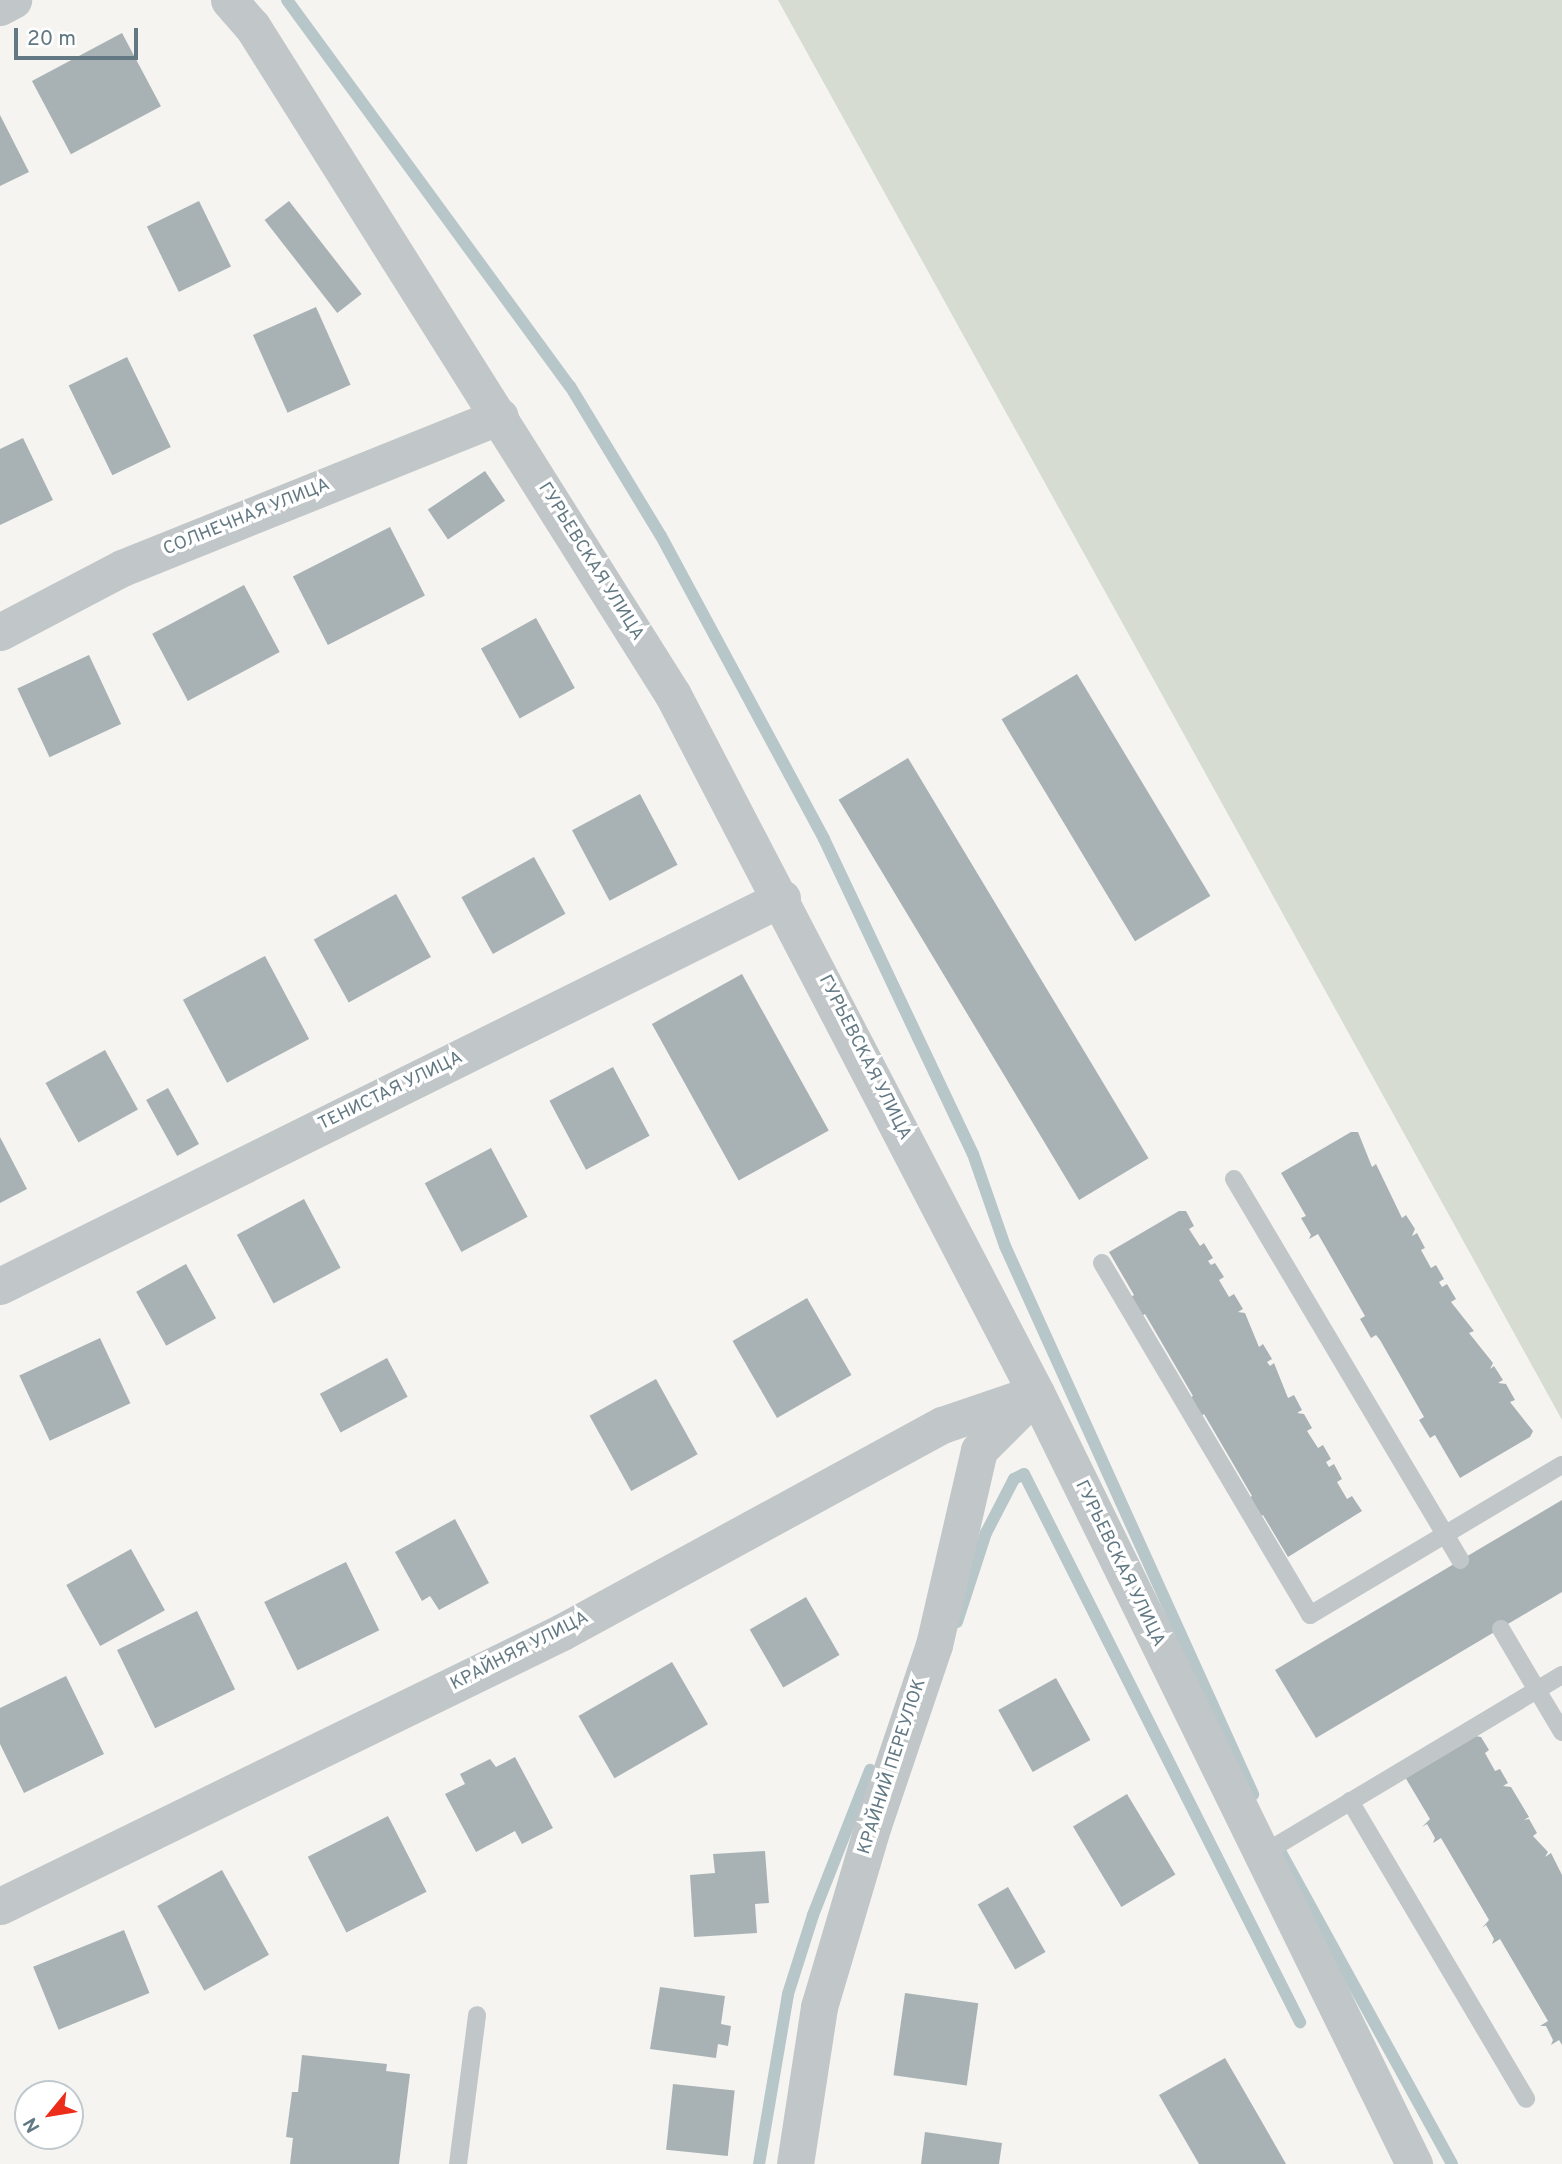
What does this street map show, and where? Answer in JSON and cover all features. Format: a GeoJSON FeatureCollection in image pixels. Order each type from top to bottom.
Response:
{"type":"FeatureCollection","features":[{"type":"Feature","properties":{"kind":"street"},"geometry":{"type":"LineString","coordinates":[[0,7],[13,0]]}},
{"type":"Feature","properties":{"kind":"street","name":"ГУРЬЕВСКАЯ УЛИЦА"},"geometry":{"type":"LineString","coordinates":[[229,0],[252,26],[500,416],[673,695],[782,898],[1036,1393],[1414,2164]]}},
{"type":"Feature","properties":{"kind":"street","name":"СОЛНЕЧНАЯ УЛИЦА"},"geometry":{"type":"LineString","coordinates":[[0,632],[122,568],[500,416]]}},
{"type":"Feature","properties":{"kind":"street","name":"ТЕНИСТАЯ УЛИЦА"},"geometry":{"type":"LineString","coordinates":[[0,1286],[782,898]]}},
{"type":"Feature","properties":{"kind":"street","name":"КРАЙНЯЯ УЛИЦА"},"geometry":{"type":"LineString","coordinates":[[0,1906],[562,1632],[942,1425],[1036,1393]]}},
{"type":"Feature","properties":{"kind":"street","name":"КРАЙНИЙ ПЕРЕУЛОК"},"geometry":{"type":"LineString","coordinates":[[795,2164],[819,2007],[873,1825],[934,1645],[979,1450],[1036,1393]]}},
{"type":"Feature","properties":{"kind":"lane"},"geometry":{"type":"LineString","coordinates":[[1234,1179],[1460,1560]]}},
{"type":"Feature","properties":{"kind":"lane"},"geometry":{"type":"LineString","coordinates":[[1102,1262],[1310,1615],[1562,1465]]}},
{"type":"Feature","properties":{"kind":"lane"},"geometry":{"type":"LineString","coordinates":[[1501,1629],[1562,1732]]}},
{"type":"Feature","properties":{"kind":"lane"},"geometry":{"type":"LineString","coordinates":[[1262,1854],[1562,1675]]}},
{"type":"Feature","properties":{"kind":"lane"},"geometry":{"type":"LineString","coordinates":[[1350,1801],[1526,2099]]}},
{"type":"Feature","properties":{"kind":"lane"},"geometry":{"type":"LineString","coordinates":[[458,2164],[477,2015]]}},
{"type":"Feature","properties":{"kind":"shaded area"},"geometry":{"type":"Polygon","coordinates":[[[778,0],[1562,0],[1562,1420],[1160,691],[778,0]]]}},
{"type":"Feature","properties":{"kind":"building"},"geometry":{"type":"Polygon","coordinates":[[[122,33],[161,106],[71,154],[32,81],[122,33]]]}},
{"type":"Feature","properties":{"kind":"building"},"geometry":{"type":"Polygon","coordinates":[[[0,115],[29,172],[0,186],[0,115]]]}},
{"type":"Feature","properties":{"kind":"building"},"geometry":{"type":"Polygon","coordinates":[[[199,201],[231,267],[179,292],[147,226],[199,201]]]}},
{"type":"Feature","properties":{"kind":"building"},"geometry":{"type":"Polygon","coordinates":[[[289,201],[362,294],[337,313],[265,220],[289,201]]]}},
{"type":"Feature","properties":{"kind":"building"},"geometry":{"type":"Polygon","coordinates":[[[316,307],[351,385],[288,413],[253,335],[316,307]]]}},
{"type":"Feature","properties":{"kind":"building"},"geometry":{"type":"Polygon","coordinates":[[[127,357],[171,447],[112,475],[69,385],[127,357]]]}},
{"type":"Feature","properties":{"kind":"building"},"geometry":{"type":"Polygon","coordinates":[[[23,438],[53,500],[0,525],[0,449],[23,438]]]}},
{"type":"Feature","properties":{"kind":"building"},"geometry":{"type":"Polygon","coordinates":[[[485,471],[505,501],[448,539],[428,510],[485,471]]]}},
{"type":"Feature","properties":{"kind":"building"},"geometry":{"type":"Polygon","coordinates":[[[390,527],[425,596],[328,645],[293,576],[390,527]]]}},
{"type":"Feature","properties":{"kind":"building"},"geometry":{"type":"Polygon","coordinates":[[[244,585],[280,652],[188,701],[152,634],[244,585]]]}},
{"type":"Feature","properties":{"kind":"building"},"geometry":{"type":"Polygon","coordinates":[[[536,618],[575,688],[520,719],[481,649],[536,618]]]}},
{"type":"Feature","properties":{"kind":"building"},"geometry":{"type":"Polygon","coordinates":[[[89,655],[121,724],[50,757],[17,688],[89,655]]]}},
{"type":"Feature","properties":{"kind":"building"},"geometry":{"type":"Polygon","coordinates":[[[1077,674],[1210,896],[1135,941],[1002,719],[1077,674]]]}},
{"type":"Feature","properties":{"kind":"building"},"geometry":{"type":"Polygon","coordinates":[[[908,758],[1149,1158],[1079,1200],[839,800],[908,758]]]}},
{"type":"Feature","properties":{"kind":"building"},"geometry":{"type":"Polygon","coordinates":[[[640,794],[678,865],[610,901],[572,830],[640,794]]]}},
{"type":"Feature","properties":{"kind":"building"},"geometry":{"type":"Polygon","coordinates":[[[534,857],[566,914],[493,954],[461,897],[534,857]]]}},
{"type":"Feature","properties":{"kind":"building"},"geometry":{"type":"Polygon","coordinates":[[[396,894],[431,957],[349,1003],[314,940],[396,894]]]}},
{"type":"Feature","properties":{"kind":"building"},"geometry":{"type":"Polygon","coordinates":[[[265,956],[309,1039],[227,1083],[183,1000],[265,956]]]}},
{"type":"Feature","properties":{"kind":"building"},"geometry":{"type":"Polygon","coordinates":[[[742,974],[829,1131],[739,1180],[652,1024],[742,974]]]}},
{"type":"Feature","properties":{"kind":"building"},"geometry":{"type":"Polygon","coordinates":[[[105,1050],[138,1109],[78,1142],[46,1083],[105,1050]]]}},
{"type":"Feature","properties":{"kind":"building"},"geometry":{"type":"Polygon","coordinates":[[[613,1067],[650,1136],[586,1170],[549,1101],[613,1067]]]}},
{"type":"Feature","properties":{"kind":"building"},"geometry":{"type":"Polygon","coordinates":[[[168,1088],[199,1144],[177,1156],[146,1100],[168,1088]]]}},
{"type":"Feature","properties":{"kind":"building"},"geometry":{"type":"Polygon","coordinates":[[[1351,1132],[1358,1132],[1372,1167],[1376,1164],[1402,1218],[1406,1215],[1415,1229],[1412,1236],[1417,1233],[1425,1248],[1421,1250],[1431,1268],[1436,1265],[1444,1279],[1439,1282],[1442,1287],[1447,1284],[1456,1299],[1451,1302],[1474,1331],[1469,1333],[1493,1363],[1490,1369],[1494,1366],[1503,1380],[1498,1383],[1506,1384],[1515,1400],[1510,1402],[1533,1431],[1530,1437],[1460,1478],[1435,1435],[1430,1438],[1419,1420],[1424,1417],[1380,1340],[1376,1335],[1371,1338],[1360,1319],[1365,1316],[1318,1234],[1309,1239],[1311,1235],[1301,1218],[1306,1216],[1281,1173],[1351,1132]]]}},
{"type":"Feature","properties":{"kind":"building"},"geometry":{"type":"Polygon","coordinates":[[[0,1137],[27,1189],[0,1203],[0,1137]]]}},
{"type":"Feature","properties":{"kind":"building"},"geometry":{"type":"Polygon","coordinates":[[[491,1148],[528,1217],[461,1252],[425,1183],[491,1148]]]}},
{"type":"Feature","properties":{"kind":"building"},"geometry":{"type":"Polygon","coordinates":[[[304,1199],[341,1268],[274,1304],[237,1235],[304,1199]]]}},
{"type":"Feature","properties":{"kind":"building"},"geometry":{"type":"Polygon","coordinates":[[[1179,1211],[1186,1211],[1194,1226],[1189,1229],[1200,1246],[1204,1243],[1213,1258],[1208,1261],[1211,1265],[1215,1263],[1224,1277],[1219,1280],[1229,1297],[1234,1294],[1243,1309],[1238,1312],[1245,1313],[1259,1347],[1263,1344],[1272,1359],[1267,1362],[1270,1366],[1274,1363],[1288,1398],[1294,1395],[1302,1410],[1297,1413],[1304,1414],[1312,1428],[1307,1431],[1318,1448],[1323,1445],[1331,1459],[1326,1462],[1329,1467],[1334,1464],[1342,1479],[1337,1482],[1347,1499],[1352,1496],[1362,1511],[1288,1557],[1263,1515],[1258,1518],[1240,1504],[1252,1496],[1204,1414],[1200,1417],[1181,1403],[1193,1396],[1145,1314],[1140,1317],[1129,1298],[1134,1295],[1109,1252],[1179,1211]]]}},
{"type":"Feature","properties":{"kind":"building"},"geometry":{"type":"Polygon","coordinates":[[[186,1264],[216,1318],[166,1346],[136,1292],[186,1264]]]}},
{"type":"Feature","properties":{"kind":"building"},"geometry":{"type":"Polygon","coordinates":[[[807,1298],[851,1375],[777,1418],[733,1341],[807,1298]]]}},
{"type":"Feature","properties":{"kind":"building"},"geometry":{"type":"Polygon","coordinates":[[[100,1338],[130,1403],[50,1441],[19,1376],[100,1338]]]}},
{"type":"Feature","properties":{"kind":"building"},"geometry":{"type":"Polygon","coordinates":[[[387,1358],[408,1397],[341,1433],[320,1394],[387,1358]]]}},
{"type":"Feature","properties":{"kind":"building"},"geometry":{"type":"Polygon","coordinates":[[[656,1379],[698,1454],[631,1491],[590,1416],[656,1379]]]}},
{"type":"Feature","properties":{"kind":"building"},"geometry":{"type":"Polygon","coordinates":[[[1562,1500],[1562,1592],[1316,1738],[1275,1670],[1562,1500]]]}},
{"type":"Feature","properties":{"kind":"building"},"geometry":{"type":"Polygon","coordinates":[[[455,1519],[489,1583],[439,1610],[430,1596],[422,1601],[395,1552],[455,1519]]]}},
{"type":"Feature","properties":{"kind":"building"},"geometry":{"type":"Polygon","coordinates":[[[131,1549],[165,1610],[100,1646],[66,1585],[131,1549]]]}},
{"type":"Feature","properties":{"kind":"building"},"geometry":{"type":"Polygon","coordinates":[[[346,1562],[379,1630],[298,1670],[264,1602],[346,1562]]]}},
{"type":"Feature","properties":{"kind":"building"},"geometry":{"type":"Polygon","coordinates":[[[806,1597],[840,1655],[783,1688],[750,1630],[806,1597]]]}},
{"type":"Feature","properties":{"kind":"building"},"geometry":{"type":"Polygon","coordinates":[[[197,1611],[235,1689],[155,1728],[117,1650],[197,1611]]]}},
{"type":"Feature","properties":{"kind":"building"},"geometry":{"type":"Polygon","coordinates":[[[672,1662],[708,1724],[614,1778],[578,1716],[672,1662]]]}},
{"type":"Feature","properties":{"kind":"building"},"geometry":{"type":"Polygon","coordinates":[[[66,1676],[104,1754],[24,1793],[0,1744],[0,1708],[66,1676]]]}},
{"type":"Feature","properties":{"kind":"building"},"geometry":{"type":"Polygon","coordinates":[[[1056,1678],[1090,1740],[1033,1772],[998,1710],[1056,1678]]]}},
{"type":"Feature","properties":{"kind":"building"},"geometry":{"type":"Polygon","coordinates":[[[1475,1736],[1481,1737],[1489,1750],[1485,1753],[1495,1771],[1500,1769],[1508,1783],[1503,1786],[1511,1787],[1529,1817],[1524,1820],[1529,1819],[1537,1833],[1533,1836],[1548,1852],[1545,1857],[1551,1853],[1562,1875],[1562,2045],[1559,2040],[1551,2045],[1553,2040],[1546,2026],[1540,2026],[1548,2021],[1500,1939],[1492,1944],[1494,1939],[1486,1925],[1482,1928],[1489,1920],[1441,1838],[1433,1843],[1435,1838],[1427,1824],[1422,1827],[1430,1819],[1405,1777],[1475,1736]]]}},
{"type":"Feature","properties":{"kind":"building"},"geometry":{"type":"Polygon","coordinates":[[[515,1757],[553,1828],[522,1844],[515,1831],[476,1852],[445,1794],[465,1784],[460,1774],[490,1759],[496,1767],[515,1757]]]}},
{"type":"Feature","properties":{"kind":"building"},"geometry":{"type":"Polygon","coordinates":[[[1127,1794],[1175,1875],[1121,1907],[1073,1826],[1127,1794]]]}},
{"type":"Feature","properties":{"kind":"building"},"geometry":{"type":"Polygon","coordinates":[[[388,1816],[427,1892],[346,1933],[308,1857],[388,1816]]]}},
{"type":"Feature","properties":{"kind":"building"},"geometry":{"type":"Polygon","coordinates":[[[765,1851],[769,1903],[755,1904],[757,1933],[694,1937],[690,1875],[715,1873],[713,1854],[765,1851]]]}},
{"type":"Feature","properties":{"kind":"building"},"geometry":{"type":"Polygon","coordinates":[[[222,1870],[269,1955],[204,1991],[157,1906],[222,1870]]]}},
{"type":"Feature","properties":{"kind":"building"},"geometry":{"type":"Polygon","coordinates":[[[1008,1887],[1046,1952],[1015,1969],[978,1904],[1008,1887]]]}},
{"type":"Feature","properties":{"kind":"building"},"geometry":{"type":"Polygon","coordinates":[[[124,1930],[149,1993],[59,2030],[33,1967],[124,1930]]]}},
{"type":"Feature","properties":{"kind":"building"},"geometry":{"type":"Polygon","coordinates":[[[660,1987],[725,1996],[721,2024],[731,2026],[728,2046],[718,2044],[716,2058],[650,2049],[660,1987]]]}},
{"type":"Feature","properties":{"kind":"building"},"geometry":{"type":"Polygon","coordinates":[[[905,1993],[978,2003],[967,2085],[893,2075],[905,1993]]]}},
{"type":"Feature","properties":{"kind":"building"},"geometry":{"type":"Polygon","coordinates":[[[302,2055],[387,2064],[386,2071],[410,2074],[399,2164],[290,2164],[293,2138],[286,2137],[292,2092],[298,2092],[302,2055]]]}},
{"type":"Feature","properties":{"kind":"building"},"geometry":{"type":"Polygon","coordinates":[[[1225,2058],[1286,2164],[1199,2164],[1159,2095],[1225,2058]]]}},
{"type":"Feature","properties":{"kind":"building"},"geometry":{"type":"Polygon","coordinates":[[[673,2084],[735,2090],[728,2156],[666,2150],[673,2084]]]}},
{"type":"Feature","properties":{"kind":"building"},"geometry":{"type":"Polygon","coordinates":[[[925,2132],[1002,2143],[999,2164],[921,2164],[925,2132]]]}},
{"type":"Feature","properties":{"kind":"waterway"},"geometry":{"type":"LineString","coordinates":[[287,0],[570,386],[661,536],[824,839],[973,1154],[1005,1246],[1253,1794]]}},
{"type":"Feature","properties":{"kind":"waterway"},"geometry":{"type":"LineString","coordinates":[[957,1622],[986,1533],[1014,1479],[1024,1474],[1300,2022]]}},
{"type":"Feature","properties":{"kind":"waterway"},"geometry":{"type":"LineString","coordinates":[[759,2164],[788,1994],[813,1915],[870,1770]]}},
{"type":"Feature","properties":{"kind":"waterway"},"geometry":{"type":"LineString","coordinates":[[1280,1851],[1452,2164]]}}]}
